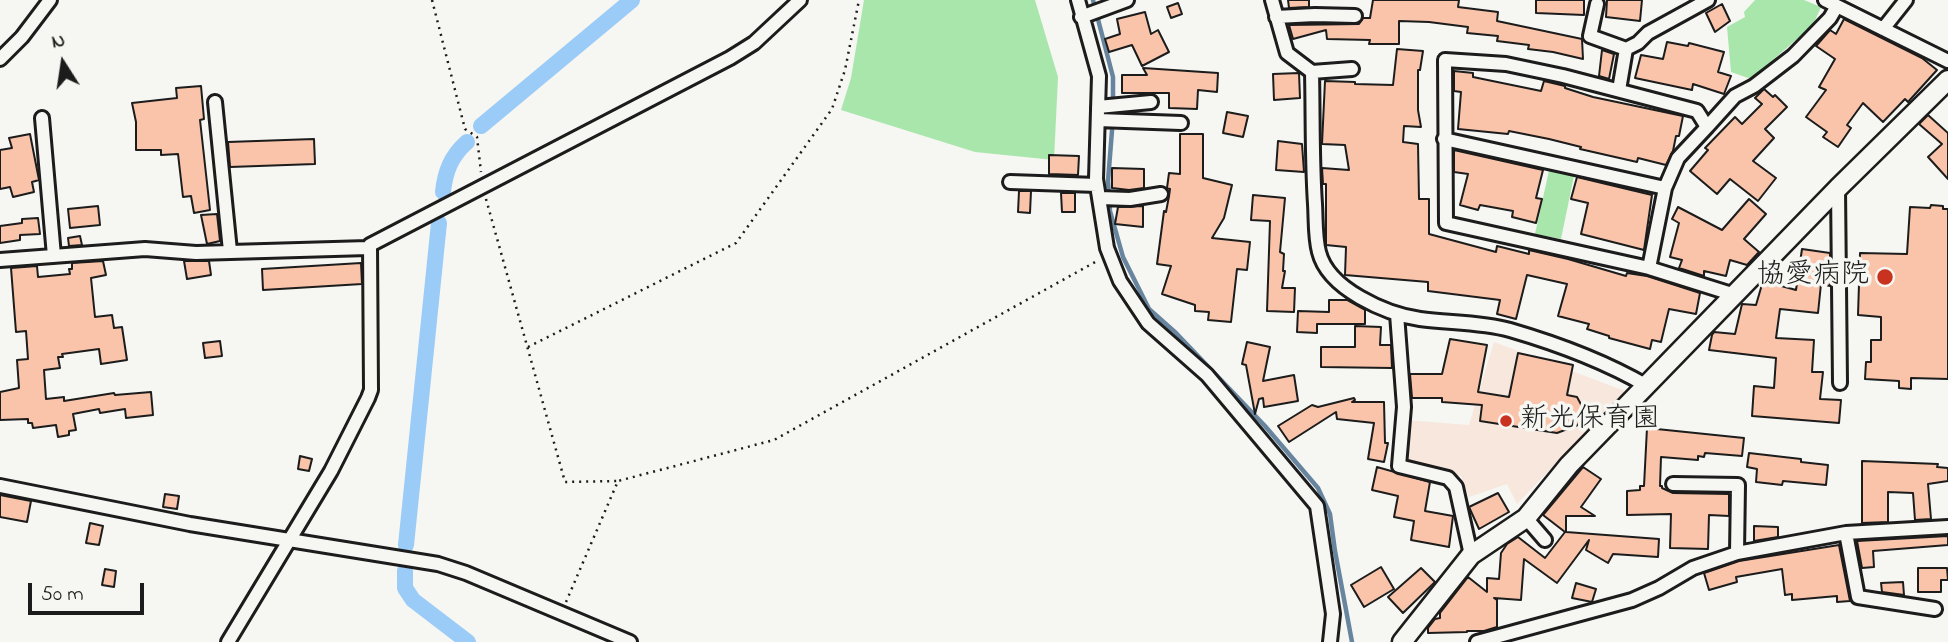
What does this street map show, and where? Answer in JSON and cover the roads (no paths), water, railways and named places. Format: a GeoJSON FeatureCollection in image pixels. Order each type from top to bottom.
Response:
{"type":"FeatureCollection","features":[{"type":"Feature","properties":{"kind":"street"},"geometry":{"type":"LineString","coordinates":[[0,59],[22,37],[50,0]]}},
{"type":"Feature","properties":{"kind":"street"},"geometry":{"type":"LineString","coordinates":[[0,260],[145,249],[196,253],[368,248],[730,58],[754,43],[800,0]]}},
{"type":"Feature","properties":{"kind":"street"},"geometry":{"type":"LineString","coordinates":[[1078,0],[1099,76],[1099,192],[1109,254],[1120,282],[1148,323],[1207,375],[1317,506],[1333,614],[1330,642]]}},
{"type":"Feature","properties":{"kind":"street"},"geometry":{"type":"LineString","coordinates":[[1083,16],[1127,0]]}},
{"type":"Feature","properties":{"kind":"street"},"geometry":{"type":"LineString","coordinates":[[1272,0],[1287,53],[1312,72],[1352,69]]}},
{"type":"Feature","properties":{"kind":"street"},"geometry":{"type":"LineString","coordinates":[[1597,4],[1590,36],[1626,49],[1638,43],[1648,33],[1708,0]]}},
{"type":"Feature","properties":{"kind":"street"},"geometry":{"type":"LineString","coordinates":[[1883,29],[1906,0]]}},
{"type":"Feature","properties":{"kind":"street"},"geometry":{"type":"LineString","coordinates":[[1649,268],[1665,188],[1678,158],[1735,96],[1754,86],[1793,55],[1830,18],[1831,3],[1948,61]]}},
{"type":"Feature","properties":{"kind":"street"},"geometry":{"type":"LineString","coordinates":[[1276,17],[1355,16]]}},
{"type":"Feature","properties":{"kind":"street"},"geometry":{"type":"LineString","coordinates":[[1619,90],[1626,49]]}},
{"type":"Feature","properties":{"kind":"street"},"geometry":{"type":"LineString","coordinates":[[1707,127],[1697,111],[1619,90],[1506,64],[1445,60],[1446,223],[1649,268],[1735,295]]}},
{"type":"Feature","properties":{"kind":"street"},"geometry":{"type":"LineString","coordinates":[[1312,72],[1313,174],[1319,253],[1325,267],[1338,282],[1352,292],[1397,314],[1510,330],[1595,359],[1647,386]]}},
{"type":"Feature","properties":{"kind":"street"},"geometry":{"type":"LineString","coordinates":[[1402,642],[1471,555],[1526,518],[1569,465],[1838,188],[1948,80]]}},
{"type":"Feature","properties":{"kind":"street"},"geometry":{"type":"LineString","coordinates":[[215,102],[230,251]]}},
{"type":"Feature","properties":{"kind":"street"},"geometry":{"type":"LineString","coordinates":[[1100,113],[1124,105],[1151,102]]}},
{"type":"Feature","properties":{"kind":"street"},"geometry":{"type":"LineString","coordinates":[[1100,113],[1124,121],[1181,124]]}},
{"type":"Feature","properties":{"kind":"street"},"geometry":{"type":"LineString","coordinates":[[42,118],[54,256]]}},
{"type":"Feature","properties":{"kind":"street"},"geometry":{"type":"LineString","coordinates":[[1444,139],[1665,188]]}},
{"type":"Feature","properties":{"kind":"street"},"geometry":{"type":"LineString","coordinates":[[1010,182],[1099,192],[1130,199],[1161,194]]}},
{"type":"Feature","properties":{"kind":"street"},"geometry":{"type":"LineString","coordinates":[[1838,188],[1840,383]]}},
{"type":"Feature","properties":{"kind":"street"},"geometry":{"type":"LineString","coordinates":[[228,642],[331,471],[371,390],[368,248]]}},
{"type":"Feature","properties":{"kind":"street"},"geometry":{"type":"LineString","coordinates":[[1397,314],[1404,407],[1399,466],[1448,478],[1456,487],[1471,555]]}},
{"type":"Feature","properties":{"kind":"street"},"geometry":{"type":"LineString","coordinates":[[1673,484],[1738,485],[1737,553]]}},
{"type":"Feature","properties":{"kind":"street"},"geometry":{"type":"LineString","coordinates":[[0,486],[190,524],[438,564],[466,573],[630,642]]}},
{"type":"Feature","properties":{"kind":"street"},"geometry":{"type":"LineString","coordinates":[[1526,518],[1545,540]]}},
{"type":"Feature","properties":{"kind":"street"},"geometry":{"type":"LineString","coordinates":[[1477,642],[1632,600],[1660,588],[1693,568],[1737,553],[1846,533],[1948,527]]}},
{"type":"Feature","properties":{"kind":"street"},"geometry":{"type":"LineString","coordinates":[[1846,533],[1858,597],[1935,610]]}},
{"type":"Feature","properties":{"kind":"waterway"},"geometry":{"type":"LineString","coordinates":[[481,126],[632,0]]}},
{"type":"Feature","properties":{"kind":"waterway"},"geometry":{"type":"LineString","coordinates":[[1093,0],[1113,77],[1108,181],[1110,211],[1123,257],[1149,309],[1176,333],[1265,426],[1318,488],[1330,514],[1352,642]]}},
{"type":"Feature","properties":{"kind":"waterway"},"geometry":{"type":"LineString","coordinates":[[443,192],[450,165],[467,142]]}},
{"type":"Feature","properties":{"kind":"waterway"},"geometry":{"type":"LineString","coordinates":[[406,545],[439,223]]}},
{"type":"Feature","properties":{"kind":"waterway"},"geometry":{"type":"LineString","coordinates":[[405,571],[405,588],[413,600],[468,642]]}},
{"type":"Feature","properties":{"kind":"place","name":"協愛病院"},"geometry":{"type":"Point","coordinates":[1885,277]}},
{"type":"Feature","properties":{"kind":"place","name":"新光保育園"},"geometry":{"type":"Point","coordinates":[1506,421]}}]}
